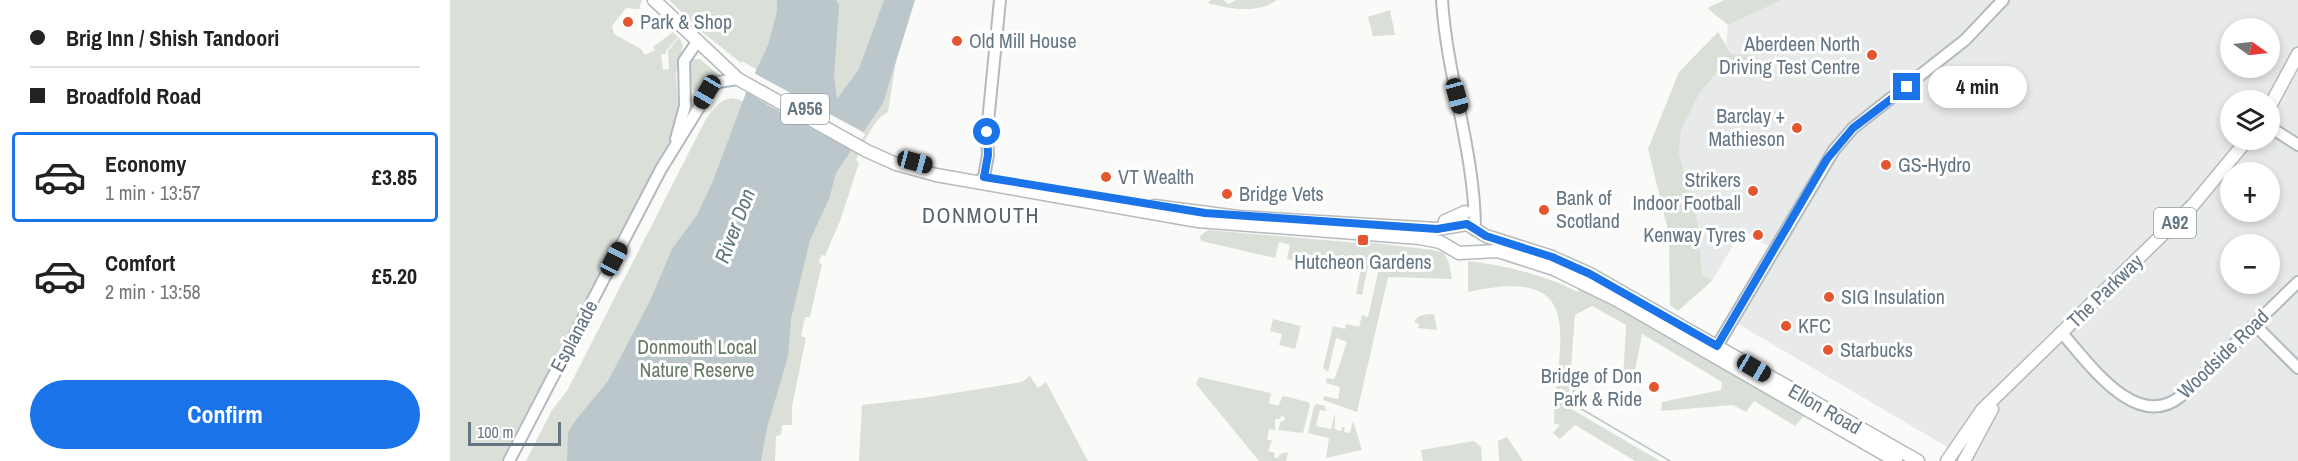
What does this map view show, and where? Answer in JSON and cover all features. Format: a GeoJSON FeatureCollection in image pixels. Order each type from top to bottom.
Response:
{"type":"FeatureCollection","features":[{"type":"Feature","properties":{"kind":"main road","name":"A956"},"geometry":{"type":"LineString","coordinates":[[654,0],[697,42],[739,75],[869,148],[981,180],[1198,221],[1420,238],[1442,243],[1459,253],[1470,251]]}},
{"type":"Feature","properties":{"kind":"main road"},"geometry":{"type":"LineString","coordinates":[[2279,90],[2298,54]]}},
{"type":"Feature","properties":{"kind":"main road","name":"The Parkway"},"geometry":{"type":"LineString","coordinates":[[1947,461],[1982,410],[2193,205],[2239,150]]}},
{"type":"Feature","properties":{"kind":"main road","name":"A956"},"geometry":{"type":"LineString","coordinates":[[981,180],[1205,213],[1437,229],[1465,223],[1475,230]]}},
{"type":"Feature","properties":{"kind":"main road"},"geometry":{"type":"LineString","coordinates":[[1372,224],[1391,221],[1438,223],[1465,212]]}},
{"type":"Feature","properties":{"kind":"main road"},"geometry":{"type":"LineString","coordinates":[[1452,226],[1447,237],[1452,249]]}},
{"type":"Feature","properties":{"kind":"main road","name":"Ellon Road"},"geometry":{"type":"LineString","coordinates":[[1475,230],[1552,257],[1590,274],[1918,461]]}},
{"type":"Feature","properties":{"kind":"main road"},"geometry":{"type":"LineString","coordinates":[[1470,251],[1477,242],[1475,230]]}},
{"type":"Feature","properties":{"kind":"main road","name":"Ellon Road"},"geometry":{"type":"LineString","coordinates":[[1470,251],[1488,250],[1515,255],[1554,269],[1596,289],[1896,461]]}},
{"type":"Feature","properties":{"kind":"main road","name":"The Parkway"},"geometry":{"type":"LineString","coordinates":[[1964,461],[1983,422],[2007,385]]}},
{"type":"Feature","properties":{"kind":"street"},"geometry":{"type":"LineString","coordinates":[[981,180],[988,155],[987,124],[1000,0]]}},
{"type":"Feature","properties":{"kind":"street"},"geometry":{"type":"LineString","coordinates":[[1442,0],[1448,53],[1475,199],[1475,230]]}},
{"type":"Feature","properties":{"kind":"street"},"geometry":{"type":"LineString","coordinates":[[1717,346],[1834,150],[1853,128],[1965,40],[2003,0]]}},
{"type":"Feature","properties":{"kind":"street","name":"Esplanade"},"geometry":{"type":"LineString","coordinates":[[673,148],[685,106],[684,61],[697,42]]}},
{"type":"Feature","properties":{"kind":"street"},"geometry":{"type":"LineString","coordinates":[[685,85],[696,94],[707,92],[718,82],[739,75]]}},
{"type":"Feature","properties":{"kind":"street","name":"Esplanade"},"geometry":{"type":"LineString","coordinates":[[509,461],[673,148],[689,127],[707,92]]}},
{"type":"Feature","properties":{"kind":"street"},"geometry":{"type":"LineString","coordinates":[[2280,133],[2298,145]]}},
{"type":"Feature","properties":{"kind":"street"},"geometry":{"type":"LineString","coordinates":[[1452,226],[1475,199]]}},
{"type":"Feature","properties":{"kind":"street","name":"Woodside Road"},"geometry":{"type":"LineString","coordinates":[[2061,332],[2121,396],[2133,403],[2154,407],[2176,401],[2298,282]]}},
{"type":"Feature","properties":{"kind":"street"},"geometry":{"type":"LineString","coordinates":[[2255,325],[2298,368]]}},
{"type":"Feature","properties":{"kind":"shaded area"},"geometry":{"type":"Polygon","coordinates":[[[1782,0],[2298,0],[2298,461],[1971,461],[1738,324],[1777,251],[1742,230],[1712,281],[1702,275],[1698,223],[1679,154],[1681,129],[1700,92],[1725,63],[1760,61],[1748,55],[1731,54],[1726,44],[1728,25],[1782,0]]]}},
{"type":"Feature","properties":{"kind":"green space"},"geometry":{"type":"Polygon","coordinates":[[[450,0],[642,0],[639,9],[626,8],[612,26],[614,34],[641,49],[645,55],[655,50],[653,47],[673,32],[678,37],[666,51],[666,54],[661,54],[663,70],[669,69],[668,51],[679,37],[683,45],[676,74],[678,110],[672,137],[501,461],[450,461],[450,0]]]}},
{"type":"Feature","properties":{"kind":"green space","name":"Donmouth Local Nature Reserve"},"geometry":{"type":"Polygon","coordinates":[[[669,0],[915,0],[896,61],[888,112],[873,126],[862,147],[856,160],[859,163],[840,221],[825,256],[821,255],[819,263],[822,264],[810,317],[805,317],[801,336],[806,338],[792,406],[792,425],[782,425],[781,435],[776,436],[775,461],[526,461],[552,410],[567,391],[706,119],[720,103],[729,98],[735,98],[748,105],[764,74],[742,61],[741,63],[701,31],[669,0]]]}},
{"type":"Feature","properties":{"kind":"green space"},"geometry":{"type":"Polygon","coordinates":[[[1211,0],[1224,0],[1228,4],[1236,0],[1277,0],[1261,7],[1243,9],[1208,3],[1211,0]]]}},
{"type":"Feature","properties":{"kind":"green space"},"geometry":{"type":"Polygon","coordinates":[[[1724,0],[1782,0],[1728,25],[1707,8],[1724,0]]]}},
{"type":"Feature","properties":{"kind":"green space"},"geometry":{"type":"Polygon","coordinates":[[[1390,10],[1395,35],[1373,36],[1368,17],[1390,10]]]}},
{"type":"Feature","properties":{"kind":"green space"},"geometry":{"type":"Polygon","coordinates":[[[1718,32],[1731,54],[1748,55],[1760,61],[1761,69],[1753,71],[1725,63],[1700,92],[1681,130],[1679,154],[1698,223],[1702,275],[1712,281],[1678,311],[1670,305],[1669,234],[1648,149],[1679,72],[1718,32]]]}},
{"type":"Feature","properties":{"kind":"green space"},"geometry":{"type":"Polygon","coordinates":[[[690,59],[700,59],[721,77],[703,91],[693,90],[688,70],[690,59]]]}},
{"type":"Feature","properties":{"kind":"green space"},"geometry":{"type":"Polygon","coordinates":[[[1208,230],[1366,242],[1433,250],[1444,253],[1449,263],[1452,279],[1388,277],[1357,412],[1323,400],[1324,396],[1338,399],[1340,387],[1326,383],[1327,378],[1334,379],[1347,342],[1336,338],[1328,372],[1323,368],[1333,326],[1345,329],[1346,324],[1359,327],[1362,315],[1368,317],[1380,264],[1369,262],[1362,295],[1356,294],[1362,264],[1332,254],[1328,268],[1287,259],[1290,245],[1279,242],[1275,258],[1201,241],[1200,236],[1208,230]]]}},
{"type":"Feature","properties":{"kind":"green space"},"geometry":{"type":"Polygon","coordinates":[[[1468,261],[1524,272],[1551,280],[1578,292],[1580,285],[1805,415],[1795,426],[1754,401],[1746,412],[1733,405],[1661,411],[1662,402],[1721,390],[1722,382],[1642,334],[1633,382],[1623,381],[1626,325],[1592,306],[1575,315],[1568,407],[1660,461],[1635,461],[1575,425],[1560,439],[1553,433],[1560,425],[1554,423],[1560,339],[1558,317],[1550,300],[1534,289],[1507,286],[1468,292],[1468,261]]]}},
{"type":"Feature","properties":{"kind":"green space"},"geometry":{"type":"Polygon","coordinates":[[[1425,314],[1434,314],[1437,330],[1418,328],[1419,324],[1414,322],[1425,314]]]}},
{"type":"Feature","properties":{"kind":"green space"},"geometry":{"type":"Polygon","coordinates":[[[1273,319],[1301,326],[1295,349],[1279,345],[1282,334],[1270,331],[1273,319]]]}},
{"type":"Feature","properties":{"kind":"green space"},"geometry":{"type":"Polygon","coordinates":[[[1030,376],[1038,388],[1046,382],[1088,461],[859,461],[862,405],[1022,382],[1030,376]]]}},
{"type":"Feature","properties":{"kind":"green space"},"geometry":{"type":"Polygon","coordinates":[[[1199,377],[1271,393],[1269,403],[1278,406],[1283,396],[1308,402],[1310,405],[1303,433],[1278,430],[1285,417],[1281,416],[1280,419],[1275,419],[1275,430],[1269,429],[1267,439],[1272,441],[1268,451],[1275,453],[1274,457],[1278,458],[1280,454],[1288,452],[1286,461],[1259,461],[1196,384],[1199,377]]]}},
{"type":"Feature","properties":{"kind":"green space"},"geometry":{"type":"Polygon","coordinates":[[[1317,404],[1325,406],[1326,411],[1320,410],[1316,426],[1331,429],[1335,413],[1335,429],[1341,431],[1342,427],[1345,427],[1344,432],[1350,433],[1353,421],[1362,450],[1326,458],[1329,438],[1308,433],[1314,406],[1317,404]]]}},
{"type":"Feature","properties":{"kind":"green space"},"geometry":{"type":"Polygon","coordinates":[[[1507,437],[1523,461],[1499,461],[1498,441],[1507,437]]]}},
{"type":"Feature","properties":{"kind":"green space"},"geometry":{"type":"Polygon","coordinates":[[[1474,441],[1481,447],[1482,461],[1423,461],[1421,450],[1474,441]]]}},
{"type":"Feature","properties":{"kind":"water","name":"Donmouth Local Nature Reserve"},"geometry":{"type":"Polygon","coordinates":[[[777,0],[836,0],[839,5],[834,76],[837,99],[859,69],[884,0],[915,0],[883,103],[836,173],[829,199],[810,240],[791,319],[788,356],[767,428],[761,461],[567,461],[568,433],[608,381],[650,301],[672,249],[697,215],[713,181],[747,90],[768,45],[777,12],[777,0]]]}},
{"type":"Feature","properties":{"kind":"pier"},"geometry":{"type":"Polygon","coordinates":[[[752,72],[865,135],[853,151],[768,105],[744,90],[752,72]]]}},
{"type":"Feature","properties":{"kind":"waterway"},"geometry":{"type":"LineString","coordinates":[[1573,404],[1574,381]]}},
{"type":"Feature","properties":{"kind":"waterway"},"geometry":{"type":"LineString","coordinates":[[1570,406],[1573,404],[1670,461]]}},
{"type":"Feature","properties":{"kind":"place","name":"Park & Shop"},"geometry":{"type":"Point","coordinates":[628,22]}},
{"type":"Feature","properties":{"kind":"place","name":"Old Mill House"},"geometry":{"type":"Point","coordinates":[957,41]}},
{"type":"Feature","properties":{"kind":"place","name":"Aberdeen North Driving Test Centre"},"geometry":{"type":"Point","coordinates":[1872,55]}},
{"type":"Feature","properties":{"kind":"place","name":"Barclay + Mathieson"},"geometry":{"type":"Point","coordinates":[1797,128]}},
{"type":"Feature","properties":{"kind":"place","name":"GS-Hydro"},"geometry":{"type":"Point","coordinates":[1886,165]}},
{"type":"Feature","properties":{"kind":"place","name":"VT Wealth"},"geometry":{"type":"Point","coordinates":[1106,177]}},
{"type":"Feature","properties":{"kind":"place","name":"Strikers Indoor Football"},"geometry":{"type":"Point","coordinates":[1753,191]}},
{"type":"Feature","properties":{"kind":"place","name":"Bridge Vets"},"geometry":{"type":"Point","coordinates":[1227,194]}},
{"type":"Feature","properties":{"kind":"place","name":"Bank of Scotland"},"geometry":{"type":"Point","coordinates":[1544,210]}},
{"type":"Feature","properties":{"kind":"place","name":"Kenway Tyres"},"geometry":{"type":"Point","coordinates":[1758,235]}},
{"type":"Feature","properties":{"kind":"place","name":"Hutcheon Gardens"},"geometry":{"type":"Point","coordinates":[1363,240]}},
{"type":"Feature","properties":{"kind":"place","name":"SIG Insulation"},"geometry":{"type":"Point","coordinates":[1829,297]}},
{"type":"Feature","properties":{"kind":"place","name":"KFC"},"geometry":{"type":"Point","coordinates":[1786,326]}},
{"type":"Feature","properties":{"kind":"place","name":"Starbucks"},"geometry":{"type":"Point","coordinates":[1828,350]}},
{"type":"Feature","properties":{"kind":"place","name":"Bridge of Don Park & Ride"},"geometry":{"type":"Point","coordinates":[1654,387]}},
{"type":"Feature","properties":{"kind":"district","name":"DONMOUTH"},"geometry":{"type":"Point","coordinates":[981,215]}},
{"type":"Feature","properties":{"kind":"route"},"geometry":{"type":"LineString","coordinates":[[987,132],[988,155],[984,177],[1172,209],[1238,217],[1437,229],[1448,228],[1460,223],[1467,224],[1486,236],[1552,257],[1590,274],[1717,346],[1827,159],[1853,128],[1907,87]]}},
{"type":"Feature","properties":{"kind":"water label","name":"River Don"},"geometry":{"type":"Point","coordinates":[735,226]}}]}
